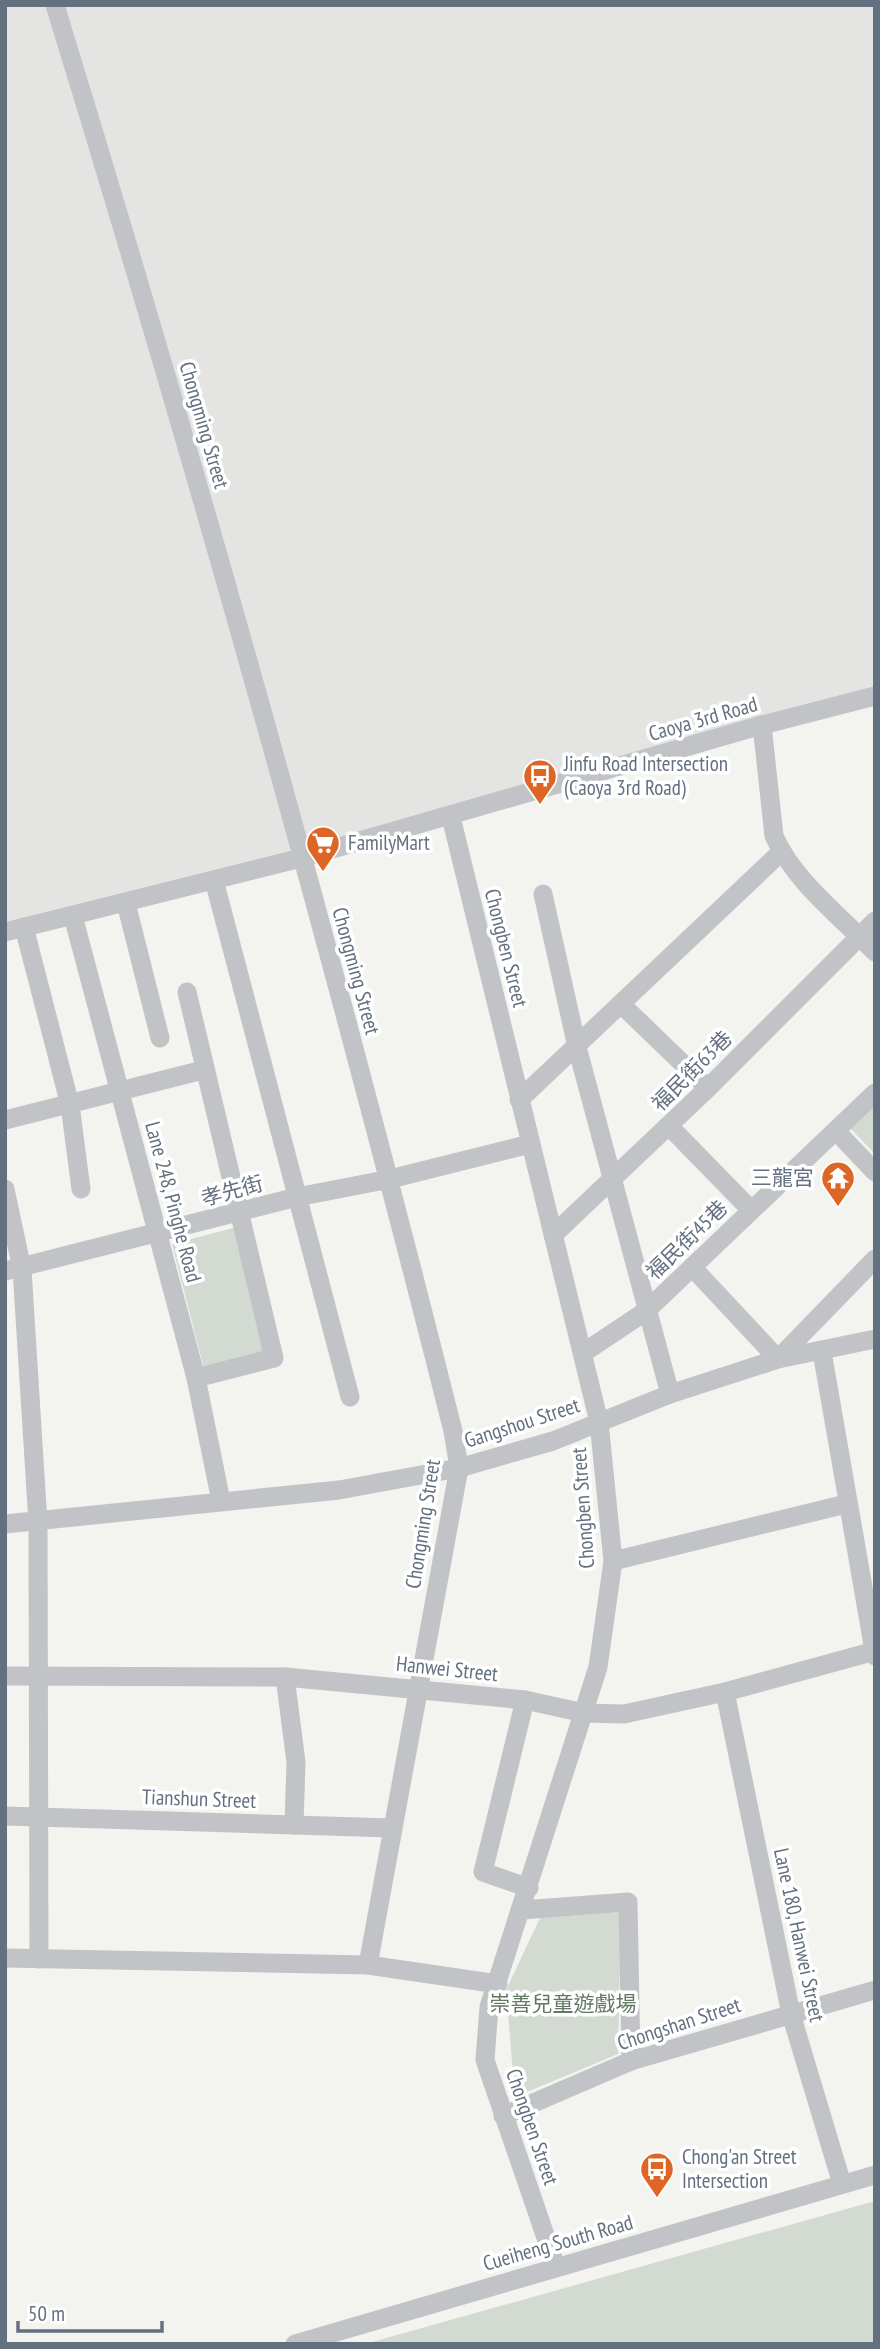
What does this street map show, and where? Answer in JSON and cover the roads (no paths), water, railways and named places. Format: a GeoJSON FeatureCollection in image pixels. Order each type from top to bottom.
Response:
{"type":"FeatureCollection","features":[{"type":"Feature","properties":{"kind":"street","name":"Chongming Street"},"geometry":{"type":"LineString","coordinates":[[55,5],[155,332],[302,858],[390,1179],[453,1431],[459,1468],[368,1965]]}},
{"type":"Feature","properties":{"kind":"street","name":"Caoya 3rd Road"},"geometry":{"type":"LineString","coordinates":[[15,930],[302,858],[762,725],[875,696]]}},
{"type":"Feature","properties":{"kind":"street"},"geometry":{"type":"LineString","coordinates":[[762,725],[774,836],[781,852],[806,882],[875,952]]}},
{"type":"Feature","properties":{"kind":"street","name":"Chongben Street"},"geometry":{"type":"LineString","coordinates":[[451,817],[599,1422],[613,1561],[598,1667],[489,2007],[485,2060],[555,2267]]}},
{"type":"Feature","properties":{"kind":"street"},"geometry":{"type":"LineString","coordinates":[[519,1100],[781,852]]}},
{"type":"Feature","properties":{"kind":"street"},"geometry":{"type":"LineString","coordinates":[[214,880],[350,1397]]}},
{"type":"Feature","properties":{"kind":"street"},"geometry":{"type":"LineString","coordinates":[[543,894],[577,1047],[670,1394]]}},
{"type":"Feature","properties":{"kind":"street"},"geometry":{"type":"LineString","coordinates":[[126,903],[160,1038]]}},
{"type":"Feature","properties":{"kind":"street","name":"Lane 248, Pinghe Road"},"geometry":{"type":"LineString","coordinates":[[73,916],[196,1378],[221,1502]]}},
{"type":"Feature","properties":{"kind":"street","name":"福民街63巷"},"geometry":{"type":"LineString","coordinates":[[553,1235],[708,1088],[875,921]]}},
{"type":"Feature","properties":{"kind":"street"},"geometry":{"type":"LineString","coordinates":[[15,930],[70,1105],[81,1189]]}},
{"type":"Feature","properties":{"kind":"street"},"geometry":{"type":"LineString","coordinates":[[187,992],[203,1070],[274,1358],[196,1378]]}},
{"type":"Feature","properties":{"kind":"street"},"geometry":{"type":"LineString","coordinates":[[621,1004],[708,1088]]}},
{"type":"Feature","properties":{"kind":"street"},"geometry":{"type":"LineString","coordinates":[[5,1121],[120,1094],[203,1070]]}},
{"type":"Feature","properties":{"kind":"street","name":"福民街45巷"},"geometry":{"type":"LineString","coordinates":[[583,1353],[646,1311],[875,1094]]}},
{"type":"Feature","properties":{"kind":"street"},"geometry":{"type":"LineString","coordinates":[[668,1126],[751,1210]]}},
{"type":"Feature","properties":{"kind":"street"},"geometry":{"type":"LineString","coordinates":[[837,1132],[875,1172]]}},
{"type":"Feature","properties":{"kind":"street","name":"孝先街"},"geometry":{"type":"LineString","coordinates":[[13,1270],[297,1197],[390,1179],[530,1144]]}},
{"type":"Feature","properties":{"kind":"street"},"geometry":{"type":"LineString","coordinates":[[5,1189],[37,1523],[39,1959]]}},
{"type":"Feature","properties":{"kind":"street"},"geometry":{"type":"LineString","coordinates":[[692,1267],[778,1359],[875,1259]]}},
{"type":"Feature","properties":{"kind":"street","name":"Gangshou Street"},"geometry":{"type":"LineString","coordinates":[[5,1524],[37,1523],[339,1490],[459,1468],[553,1441],[670,1394],[778,1359],[875,1339]]}},
{"type":"Feature","properties":{"kind":"street"},"geometry":{"type":"LineString","coordinates":[[822,1352],[846,1504],[874,1653]]}},
{"type":"Feature","properties":{"kind":"street"},"geometry":{"type":"LineString","coordinates":[[613,1561],[846,1504]]}},
{"type":"Feature","properties":{"kind":"street","name":"Hanwei Street"},"geometry":{"type":"LineString","coordinates":[[5,1676],[285,1677],[417,1688],[525,1700],[584,1713],[624,1714],[725,1692],[874,1653]]}},
{"type":"Feature","properties":{"kind":"street"},"geometry":{"type":"LineString","coordinates":[[285,1677],[296,1762],[294,1825]]}},
{"type":"Feature","properties":{"kind":"street","name":"Lane 180, Hanwei Street"},"geometry":{"type":"LineString","coordinates":[[725,1692],[791,2014],[842,2184]]}},
{"type":"Feature","properties":{"kind":"street"},"geometry":{"type":"LineString","coordinates":[[525,1700],[483,1872],[529,1888]]}},
{"type":"Feature","properties":{"kind":"street","name":"Tianshun Street"},"geometry":{"type":"LineString","coordinates":[[5,1816],[391,1828]]}},
{"type":"Feature","properties":{"kind":"street"},"geometry":{"type":"LineString","coordinates":[[522,1910],[628,1902],[631,2061]]}},
{"type":"Feature","properties":{"kind":"street"},"geometry":{"type":"LineString","coordinates":[[5,1958],[368,1965],[498,1984]]}},
{"type":"Feature","properties":{"kind":"street","name":"Chongshan Street"},"geometry":{"type":"LineString","coordinates":[[503,2116],[631,2061],[875,1990]]}},
{"type":"Feature","properties":{"kind":"street","name":"Cueiheng South Road"},"geometry":{"type":"LineString","coordinates":[[295,2344],[875,2175]]}},
{"type":"Feature","properties":{"kind":"place","name":"Jinfu Road Intersection (Caoya 3rd Road)"},"geometry":{"type":"Point","coordinates":[540,806]}},
{"type":"Feature","properties":{"kind":"place","name":"FamilyMart"},"geometry":{"type":"Point","coordinates":[323,873]}},
{"type":"Feature","properties":{"kind":"place","name":"三龍宮"},"geometry":{"type":"Point","coordinates":[838,1208]}},
{"type":"Feature","properties":{"kind":"place","name":"Chong'an Street Intersection"},"geometry":{"type":"Point","coordinates":[657,2199]}},
{"type":"Feature","properties":{"kind":"park label","name":"崇善兒童遊戲場"},"geometry":{"type":"Point","coordinates":[563,2004]}}]}
